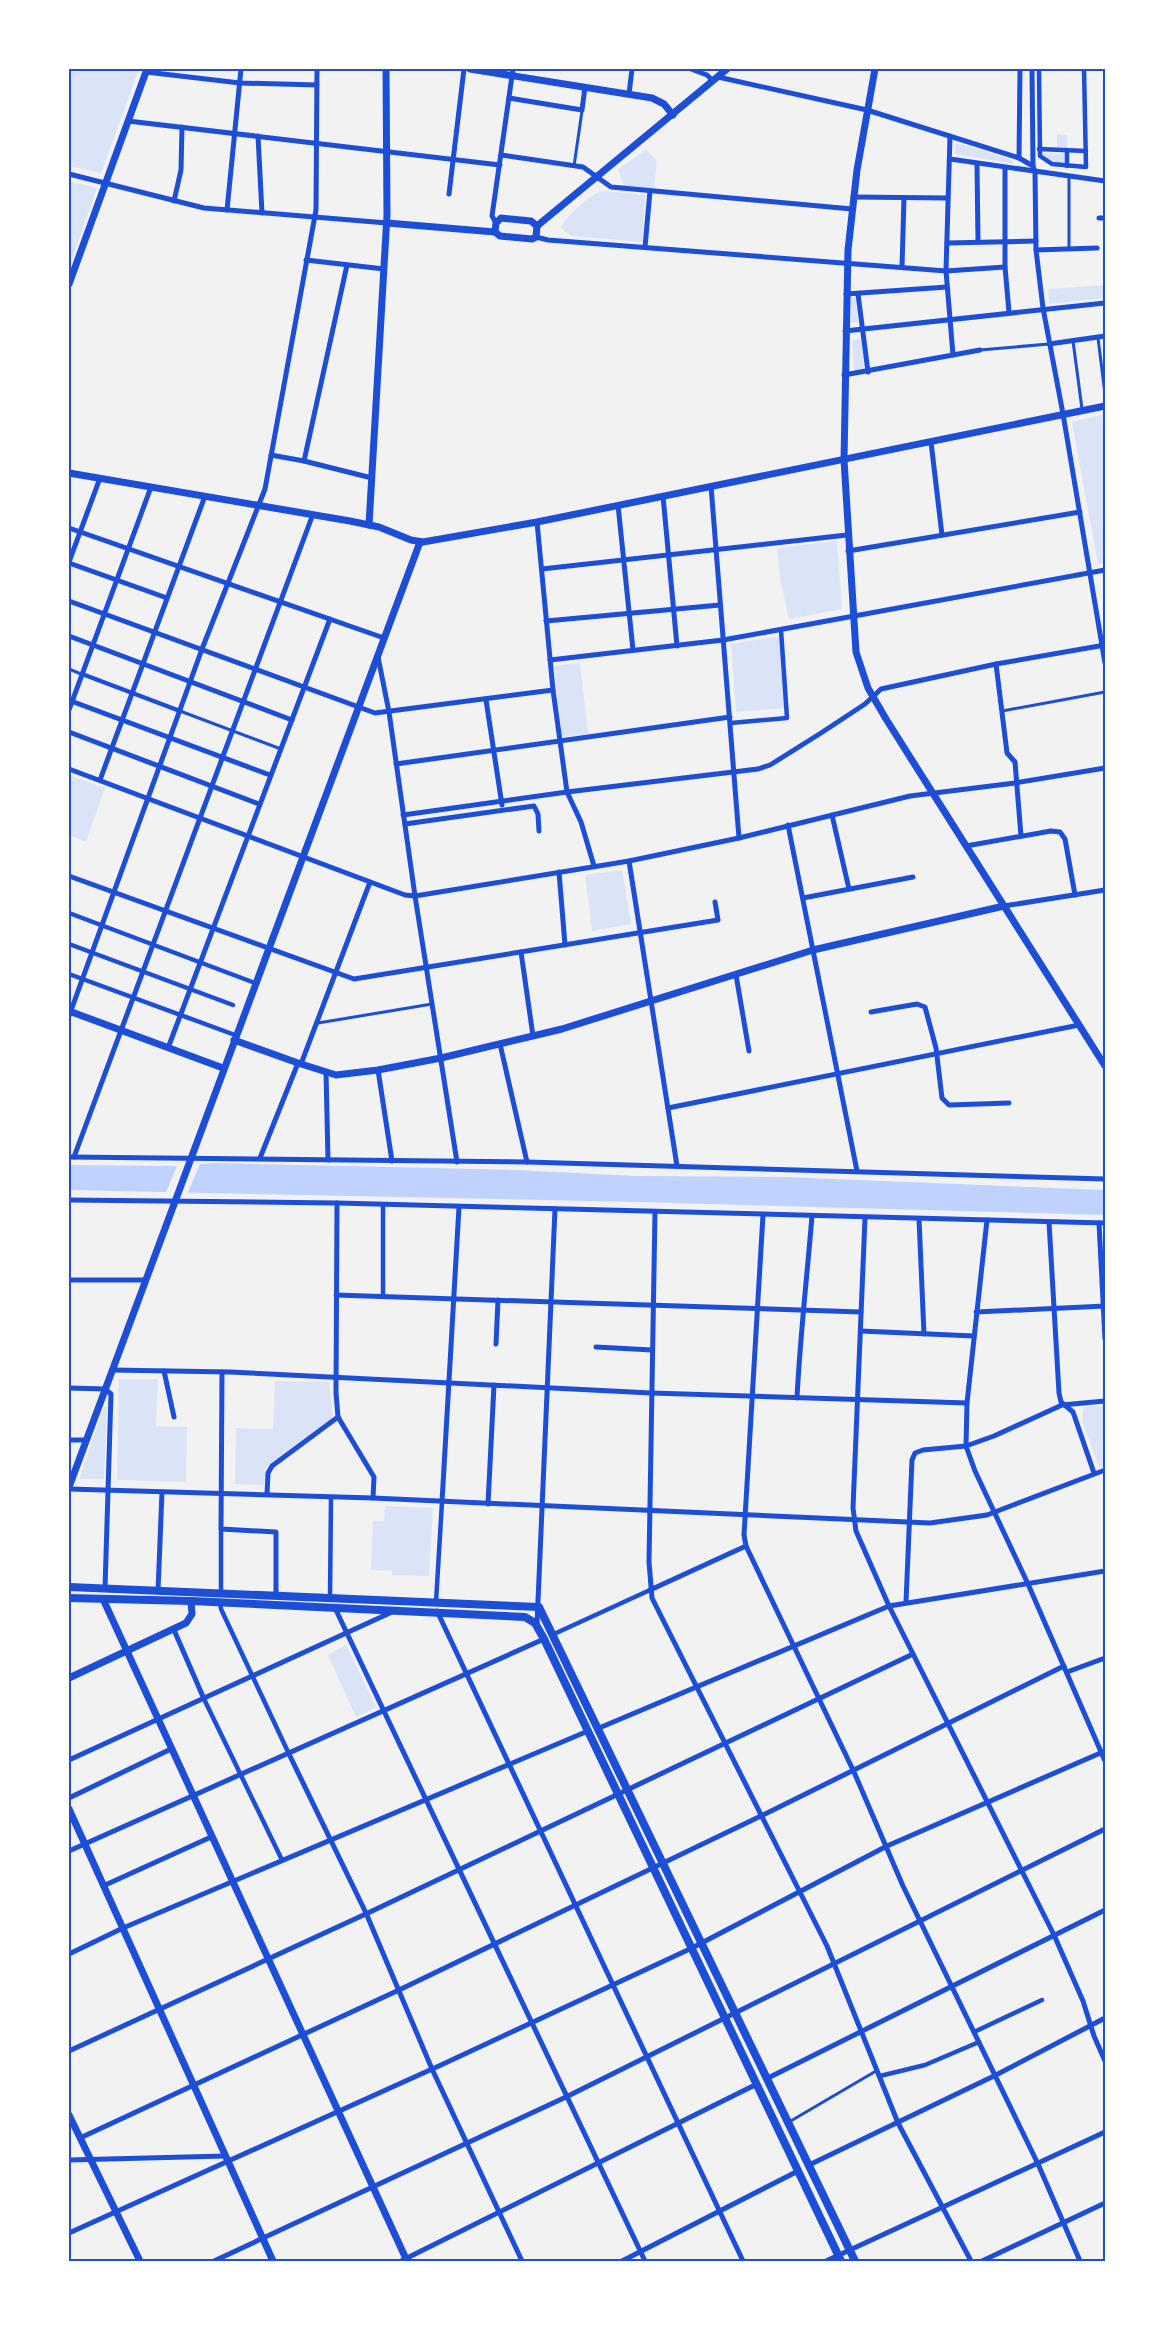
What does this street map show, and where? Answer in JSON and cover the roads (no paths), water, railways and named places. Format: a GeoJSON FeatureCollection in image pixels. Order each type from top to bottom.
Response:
{"type":"FeatureCollection","features":[{"type":"Feature","properties":{"kind":"main road"},"geometry":{"type":"LineString","coordinates":[[69,1587],[158,1591],[339,1610],[525,1617],[537,1626],[758,2084],[839,2258]]}},
{"type":"Feature","properties":{"kind":"main road"},"geometry":{"type":"LineString","coordinates":[[69,1598],[191,1602],[276,1595],[538,1606],[544,1613],[855,2261]]}},
{"type":"Feature","properties":{"kind":"main road"},"geometry":{"type":"LineString","coordinates":[[758,2084],[768,2078]]}},
{"type":"Feature","properties":{"kind":"street"},"geometry":{"type":"LineString","coordinates":[[227,210],[241,69]]}},
{"type":"Feature","properties":{"kind":"street"},"geometry":{"type":"LineString","coordinates":[[223,1068],[70,1012],[190,681],[265,489],[314,217],[317,69]]}},
{"type":"Feature","properties":{"kind":"street"},"geometry":{"type":"LineString","coordinates":[[369,525],[387,223],[386,69]]}},
{"type":"Feature","properties":{"kind":"street"},"geometry":{"type":"LineString","coordinates":[[449,194],[464,69]]}},
{"type":"Feature","properties":{"kind":"street"},"geometry":{"type":"LineString","coordinates":[[470,69],[512,73],[658,100],[673,115]]}},
{"type":"Feature","properties":{"kind":"street"},"geometry":{"type":"LineString","coordinates":[[629,94],[632,69]]}},
{"type":"Feature","properties":{"kind":"street"},"geometry":{"type":"LineString","coordinates":[[691,69],[716,79],[867,110],[1019,158],[1034,169]]}},
{"type":"Feature","properties":{"kind":"street"},"geometry":{"type":"LineString","coordinates":[[536,237],[537,226],[727,69]]}},
{"type":"Feature","properties":{"kind":"street"},"geometry":{"type":"LineString","coordinates":[[875,69],[853,197],[846,294],[844,460],[852,617],[858,663],[873,697],[931,792],[1105,1066]]}},
{"type":"Feature","properties":{"kind":"street"},"geometry":{"type":"LineString","coordinates":[[1019,158],[1020,69]]}},
{"type":"Feature","properties":{"kind":"street"},"geometry":{"type":"LineString","coordinates":[[1032,69],[1036,250],[1043,308],[1104,646],[1105,663]]}},
{"type":"Feature","properties":{"kind":"street"},"geometry":{"type":"LineString","coordinates":[[1038,69],[1040,156],[1052,164],[1086,167],[1084,69]]}},
{"type":"Feature","properties":{"kind":"street"},"geometry":{"type":"LineString","coordinates":[[69,284],[146,70],[240,82],[316,85]]}},
{"type":"Feature","properties":{"kind":"street"},"geometry":{"type":"LineString","coordinates":[[495,232],[496,223],[492,216],[512,73]]}},
{"type":"Feature","properties":{"kind":"street"},"geometry":{"type":"LineString","coordinates":[[509,98],[582,110],[585,87]]}},
{"type":"Feature","properties":{"kind":"street"},"geometry":{"type":"LineString","coordinates":[[128,121],[500,165]]}},
{"type":"Feature","properties":{"kind":"street"},"geometry":{"type":"LineString","coordinates":[[174,201],[181,170],[182,127]]}},
{"type":"Feature","properties":{"kind":"street"},"geometry":{"type":"LineString","coordinates":[[258,136],[262,213]]}},
{"type":"Feature","properties":{"kind":"street"},"geometry":{"type":"LineString","coordinates":[[950,136],[946,271],[954,355]]}},
{"type":"Feature","properties":{"kind":"street"},"geometry":{"type":"LineString","coordinates":[[1039,149],[1086,151]]}},
{"type":"Feature","properties":{"kind":"street"},"geometry":{"type":"LineString","coordinates":[[1067,150],[1067,166]]}},
{"type":"Feature","properties":{"kind":"street"},"geometry":{"type":"LineString","coordinates":[[501,155],[586,168],[608,186],[852,209]]}},
{"type":"Feature","properties":{"kind":"street"},"geometry":{"type":"LineString","coordinates":[[950,159],[1005,168],[1034,169],[1069,177],[1105,181]]}},
{"type":"Feature","properties":{"kind":"street"},"geometry":{"type":"LineString","coordinates":[[977,164],[978,241]]}},
{"type":"Feature","properties":{"kind":"street"},"geometry":{"type":"LineString","coordinates":[[1005,168],[1005,267],[1009,312]]}},
{"type":"Feature","properties":{"kind":"street"},"geometry":{"type":"LineString","coordinates":[[69,174],[204,208],[495,232],[500,236],[532,239],[536,237],[548,240],[946,271],[1005,267]]}},
{"type":"Feature","properties":{"kind":"street"},"geometry":{"type":"LineString","coordinates":[[645,247],[650,191]]}},
{"type":"Feature","properties":{"kind":"street"},"geometry":{"type":"LineString","coordinates":[[853,197],[948,198]]}},
{"type":"Feature","properties":{"kind":"street"},"geometry":{"type":"LineString","coordinates":[[902,267],[904,198]]}},
{"type":"Feature","properties":{"kind":"street"},"geometry":{"type":"LineString","coordinates":[[496,223],[501,218],[531,221],[537,226]]}},
{"type":"Feature","properties":{"kind":"street"},"geometry":{"type":"LineString","coordinates":[[947,243],[1036,241]]}},
{"type":"Feature","properties":{"kind":"street"},"geometry":{"type":"LineString","coordinates":[[1036,250],[1096,248]]}},
{"type":"Feature","properties":{"kind":"street"},"geometry":{"type":"LineString","coordinates":[[306,260],[384,269]]}},
{"type":"Feature","properties":{"kind":"street"},"geometry":{"type":"LineString","coordinates":[[304,461],[347,265]]}},
{"type":"Feature","properties":{"kind":"street"},"geometry":{"type":"LineString","coordinates":[[846,294],[947,287]]}},
{"type":"Feature","properties":{"kind":"street"},"geometry":{"type":"LineString","coordinates":[[858,294],[868,372]]}},
{"type":"Feature","properties":{"kind":"street"},"geometry":{"type":"LineString","coordinates":[[845,331],[1105,303]]}},
{"type":"Feature","properties":{"kind":"street"},"geometry":{"type":"LineString","coordinates":[[1049,344],[1105,336]]}},
{"type":"Feature","properties":{"kind":"street"},"geometry":{"type":"LineString","coordinates":[[844,375],[980,350]]}},
{"type":"Feature","properties":{"kind":"street"},"geometry":{"type":"LineString","coordinates":[[69,473],[369,525],[420,542],[537,522],[1105,406]]}},
{"type":"Feature","properties":{"kind":"street"},"geometry":{"type":"LineString","coordinates":[[932,442],[942,535]]}},
{"type":"Feature","properties":{"kind":"street"},"geometry":{"type":"LineString","coordinates":[[271,455],[372,478]]}},
{"type":"Feature","properties":{"kind":"street"},"geometry":{"type":"LineString","coordinates":[[100,478],[69,562],[167,598]]}},
{"type":"Feature","properties":{"kind":"street"},"geometry":{"type":"LineString","coordinates":[[711,486],[739,838]]}},
{"type":"Feature","properties":{"kind":"street"},"geometry":{"type":"LineString","coordinates":[[69,710],[70,701],[118,580],[151,487]]}},
{"type":"Feature","properties":{"kind":"street"},"geometry":{"type":"LineString","coordinates":[[663,495],[677,646]]}},
{"type":"Feature","properties":{"kind":"street"},"geometry":{"type":"LineString","coordinates":[[100,780],[205,496]]}},
{"type":"Feature","properties":{"kind":"street"},"geometry":{"type":"LineString","coordinates":[[618,505],[633,650]]}},
{"type":"Feature","properties":{"kind":"street"},"geometry":{"type":"LineString","coordinates":[[848,551],[1080,512]]}},
{"type":"Feature","properties":{"kind":"street"},"geometry":{"type":"LineString","coordinates":[[313,514],[71,1157],[527,1162],[1105,1179]]}},
{"type":"Feature","properties":{"kind":"street"},"geometry":{"type":"LineString","coordinates":[[537,522],[553,690],[567,792],[581,822],[594,866]]}},
{"type":"Feature","properties":{"kind":"street"},"geometry":{"type":"LineString","coordinates":[[69,528],[384,638]]}},
{"type":"Feature","properties":{"kind":"street"},"geometry":{"type":"LineString","coordinates":[[543,569],[848,534]]}},
{"type":"Feature","properties":{"kind":"street"},"geometry":{"type":"LineString","coordinates":[[420,542],[234,1038],[69,1488],[947,1522],[995,1512],[1105,1470]]}},
{"type":"Feature","properties":{"kind":"street"},"geometry":{"type":"LineString","coordinates":[[550,660],[723,640],[1105,570]]}},
{"type":"Feature","properties":{"kind":"street"},"geometry":{"type":"LineString","coordinates":[[69,601],[375,713],[553,690]]}},
{"type":"Feature","properties":{"kind":"street"},"geometry":{"type":"LineString","coordinates":[[546,621],[720,605]]}},
{"type":"Feature","properties":{"kind":"street"},"geometry":{"type":"LineString","coordinates":[[168,1048],[330,619]]}},
{"type":"Feature","properties":{"kind":"street"},"geometry":{"type":"LineString","coordinates":[[396,764],[730,720],[787,718],[781,630]]}},
{"type":"Feature","properties":{"kind":"street"},"geometry":{"type":"LineString","coordinates":[[69,636],[292,720]]}},
{"type":"Feature","properties":{"kind":"street"},"geometry":{"type":"LineString","coordinates":[[403,815],[758,769],[770,765],[821,733],[885,688],[996,664],[1104,646]]}},
{"type":"Feature","properties":{"kind":"street"},"geometry":{"type":"LineString","coordinates":[[377,656],[388,712],[457,1162]]}},
{"type":"Feature","properties":{"kind":"street"},"geometry":{"type":"LineString","coordinates":[[996,664],[1008,753],[1015,762],[1021,836]]}},
{"type":"Feature","properties":{"kind":"street"},"geometry":{"type":"LineString","coordinates":[[82,674],[180,711]]}},
{"type":"Feature","properties":{"kind":"street"},"geometry":{"type":"LineString","coordinates":[[486,700],[503,810]]}},
{"type":"Feature","properties":{"kind":"street"},"geometry":{"type":"LineString","coordinates":[[70,701],[270,775]]}},
{"type":"Feature","properties":{"kind":"street"},"geometry":{"type":"LineString","coordinates":[[69,732],[260,804]]}},
{"type":"Feature","properties":{"kind":"street"},"geometry":{"type":"LineString","coordinates":[[69,769],[370,882],[415,896],[629,861],[739,838],[831,814],[931,792],[1015,783],[1105,768]]}},
{"type":"Feature","properties":{"kind":"street"},"geometry":{"type":"LineString","coordinates":[[405,824],[536,807],[539,831]]}},
{"type":"Feature","properties":{"kind":"street"},"geometry":{"type":"LineString","coordinates":[[831,814],[849,889]]}},
{"type":"Feature","properties":{"kind":"street"},"geometry":{"type":"LineString","coordinates":[[788,825],[857,1171]]}},
{"type":"Feature","properties":{"kind":"street"},"geometry":{"type":"LineString","coordinates":[[966,846],[1060,832],[1065,839],[1075,895]]}},
{"type":"Feature","properties":{"kind":"street"},"geometry":{"type":"LineString","coordinates":[[629,861],[677,1166]]}},
{"type":"Feature","properties":{"kind":"street"},"geometry":{"type":"LineString","coordinates":[[559,872],[565,945]]}},
{"type":"Feature","properties":{"kind":"street"},"geometry":{"type":"LineString","coordinates":[[69,876],[337,974],[360,979],[718,920],[716,902]]}},
{"type":"Feature","properties":{"kind":"street"},"geometry":{"type":"LineString","coordinates":[[803,898],[913,877]]}},
{"type":"Feature","properties":{"kind":"street"},"geometry":{"type":"LineString","coordinates":[[260,1158],[318,1023],[370,882]]}},
{"type":"Feature","properties":{"kind":"street"},"geometry":{"type":"LineString","coordinates":[[69,974],[180,1015],[299,1064],[340,1075],[441,1058],[580,1024],[813,950],[1004,906],[1105,890]]}},
{"type":"Feature","properties":{"kind":"street"},"geometry":{"type":"LineString","coordinates":[[69,913],[255,983]]}},
{"type":"Feature","properties":{"kind":"street"},"geometry":{"type":"LineString","coordinates":[[69,944],[233,1005]]}},
{"type":"Feature","properties":{"kind":"street"},"geometry":{"type":"LineString","coordinates":[[521,952],[533,1036]]}},
{"type":"Feature","properties":{"kind":"street"},"geometry":{"type":"LineString","coordinates":[[736,975],[749,1051]]}},
{"type":"Feature","properties":{"kind":"street"},"geometry":{"type":"LineString","coordinates":[[872,1012],[917,1004],[925,1007],[937,1054],[942,1098],[949,1105],[1009,1103]]}},
{"type":"Feature","properties":{"kind":"street"},"geometry":{"type":"LineString","coordinates":[[668,1108],[1079,1024]]}},
{"type":"Feature","properties":{"kind":"street"},"geometry":{"type":"LineString","coordinates":[[500,1044],[527,1162]]}},
{"type":"Feature","properties":{"kind":"street"},"geometry":{"type":"LineString","coordinates":[[378,1070],[392,1161]]}},
{"type":"Feature","properties":{"kind":"street"},"geometry":{"type":"LineString","coordinates":[[326,1072],[328,1160]]}},
{"type":"Feature","properties":{"kind":"street"},"geometry":{"type":"LineString","coordinates":[[69,1200],[175,1198],[1102,1223],[1105,1339]]}},
{"type":"Feature","properties":{"kind":"street"},"geometry":{"type":"LineString","coordinates":[[337,1203],[336,1376],[338,1417],[374,1477],[373,1498]]}},
{"type":"Feature","properties":{"kind":"street"},"geometry":{"type":"LineString","coordinates":[[383,1205],[383,1296]]}},
{"type":"Feature","properties":{"kind":"street"},"geometry":{"type":"LineString","coordinates":[[459,1207],[437,1612],[743,2261]]}},
{"type":"Feature","properties":{"kind":"street"},"geometry":{"type":"LineString","coordinates":[[537,1626],[555,1209]]}},
{"type":"Feature","properties":{"kind":"street"},"geometry":{"type":"LineString","coordinates":[[655,1212],[650,1590],[664,1626],[763,1815],[835,1963],[898,2123],[971,2261]]}},
{"type":"Feature","properties":{"kind":"street"},"geometry":{"type":"LineString","coordinates":[[763,1215],[746,1546],[854,1772],[899,1877],[1038,2164],[1080,2261]]}},
{"type":"Feature","properties":{"kind":"street"},"geometry":{"type":"LineString","coordinates":[[797,1398],[812,1216]]}},
{"type":"Feature","properties":{"kind":"street"},"geometry":{"type":"LineString","coordinates":[[866,1218],[853,1520],[858,1538],[912,1654],[1054,1935],[1083,2001],[1105,2061]]}},
{"type":"Feature","properties":{"kind":"street"},"geometry":{"type":"LineString","coordinates":[[919,1219],[924,1334]]}},
{"type":"Feature","properties":{"kind":"street"},"geometry":{"type":"LineString","coordinates":[[987,1220],[967,1403],[966,1446],[971,1464],[1028,1584],[1105,1761]]}},
{"type":"Feature","properties":{"kind":"street"},"geometry":{"type":"LineString","coordinates":[[1049,1222],[1060,1400],[1073,1412],[1094,1473]]}},
{"type":"Feature","properties":{"kind":"street"},"geometry":{"type":"LineString","coordinates":[[69,1280],[145,1280]]}},
{"type":"Feature","properties":{"kind":"street"},"geometry":{"type":"LineString","coordinates":[[336,1295],[861,1312]]}},
{"type":"Feature","properties":{"kind":"street"},"geometry":{"type":"LineString","coordinates":[[496,1344],[498,1300]]}},
{"type":"Feature","properties":{"kind":"street"},"geometry":{"type":"LineString","coordinates":[[976,1312],[1104,1306]]}},
{"type":"Feature","properties":{"kind":"street"},"geometry":{"type":"LineString","coordinates":[[861,1331],[974,1336]]}},
{"type":"Feature","properties":{"kind":"street"},"geometry":{"type":"LineString","coordinates":[[596,1347],[652,1350]]}},
{"type":"Feature","properties":{"kind":"street"},"geometry":{"type":"LineString","coordinates":[[112,1370],[336,1376],[651,1393],[967,1403]]}},
{"type":"Feature","properties":{"kind":"street"},"geometry":{"type":"LineString","coordinates":[[164,1371],[174,1417]]}},
{"type":"Feature","properties":{"kind":"street"},"geometry":{"type":"LineString","coordinates":[[222,1372],[220,1609],[366,1913],[432,2069],[522,2261]]}},
{"type":"Feature","properties":{"kind":"street"},"geometry":{"type":"LineString","coordinates":[[488,1504],[494,1385]]}},
{"type":"Feature","properties":{"kind":"street"},"geometry":{"type":"LineString","coordinates":[[69,1388],[105,1389],[111,1394],[105,1588]]}},
{"type":"Feature","properties":{"kind":"street"},"geometry":{"type":"LineString","coordinates":[[906,1602],[912,1460],[915,1453],[966,1446],[1064,1404],[1105,1401]]}},
{"type":"Feature","properties":{"kind":"street"},"geometry":{"type":"LineString","coordinates":[[267,1494],[268,1473],[272,1466],[338,1417]]}},
{"type":"Feature","properties":{"kind":"street"},"geometry":{"type":"LineString","coordinates":[[69,1440],[86,1440]]}},
{"type":"Feature","properties":{"kind":"street"},"geometry":{"type":"LineString","coordinates":[[158,1591],[162,1492]]}},
{"type":"Feature","properties":{"kind":"street"},"geometry":{"type":"LineString","coordinates":[[331,1497],[329,1598],[340,1599],[339,1610],[347,1632],[645,2261]]}},
{"type":"Feature","properties":{"kind":"street"},"geometry":{"type":"LineString","coordinates":[[221,1529],[276,1533],[276,1595]]}},
{"type":"Feature","properties":{"kind":"street"},"geometry":{"type":"LineString","coordinates":[[554,1634],[746,1546]]}},
{"type":"Feature","properties":{"kind":"street"},"geometry":{"type":"LineString","coordinates":[[599,1728],[889,1606],[1105,1572]]}},
{"type":"Feature","properties":{"kind":"street"},"geometry":{"type":"LineString","coordinates":[[103,1599],[405,2260],[758,2084]]}},
{"type":"Feature","properties":{"kind":"street"},"geometry":{"type":"LineString","coordinates":[[69,1678],[174,1630],[190,1619],[193,1609],[191,1602]]}},
{"type":"Feature","properties":{"kind":"street"},"geometry":{"type":"LineString","coordinates":[[69,1760],[394,1611]]}},
{"type":"Feature","properties":{"kind":"street"},"geometry":{"type":"LineString","coordinates":[[174,1630],[240,1776],[282,1860]]}},
{"type":"Feature","properties":{"kind":"street"},"geometry":{"type":"LineString","coordinates":[[69,1851],[544,1639]]}},
{"type":"Feature","properties":{"kind":"street"},"geometry":{"type":"LineString","coordinates":[[69,2050],[541,1831],[912,1654]]}},
{"type":"Feature","properties":{"kind":"street"},"geometry":{"type":"LineString","coordinates":[[1067,1672],[1105,1658]]}},
{"type":"Feature","properties":{"kind":"street"},"geometry":{"type":"LineString","coordinates":[[80,2138],[399,1990],[854,1772],[1064,1665]]}},
{"type":"Feature","properties":{"kind":"street"},"geometry":{"type":"LineString","coordinates":[[69,1954],[123,1928],[588,1731]]}},
{"type":"Feature","properties":{"kind":"street"},"geometry":{"type":"LineString","coordinates":[[69,1798],[171,1749]]}},
{"type":"Feature","properties":{"kind":"street"},"geometry":{"type":"LineString","coordinates":[[69,2233],[227,2159],[432,2069],[692,1948],[887,1846],[1103,1752]]}},
{"type":"Feature","properties":{"kind":"street"},"geometry":{"type":"LineString","coordinates":[[69,1809],[273,2261]]}},
{"type":"Feature","properties":{"kind":"street"},"geometry":{"type":"LineString","coordinates":[[214,2261],[567,2097],[1105,1829]]}},
{"type":"Feature","properties":{"kind":"street"},"geometry":{"type":"LineString","coordinates":[[104,1886],[211,1837]]}},
{"type":"Feature","properties":{"kind":"street"},"geometry":{"type":"LineString","coordinates":[[768,2078],[1105,1910]]}},
{"type":"Feature","properties":{"kind":"street"},"geometry":{"type":"LineString","coordinates":[[974,2032],[1042,2000]]}},
{"type":"Feature","properties":{"kind":"street"},"geometry":{"type":"LineString","coordinates":[[810,2165],[996,2075],[1105,2018]]}},
{"type":"Feature","properties":{"kind":"street"},"geometry":{"type":"LineString","coordinates":[[879,2073],[925,2065],[979,2042]]}},
{"type":"Feature","properties":{"kind":"street"},"geometry":{"type":"LineString","coordinates":[[69,2115],[140,2261]]}},
{"type":"Feature","properties":{"kind":"street"},"geometry":{"type":"LineString","coordinates":[[826,2261],[839,2258],[850,2250],[1105,2132]]}},
{"type":"Feature","properties":{"kind":"street"},"geometry":{"type":"LineString","coordinates":[[69,2160],[227,2159]]}},
{"type":"Feature","properties":{"kind":"street"},"geometry":{"type":"LineString","coordinates":[[622,2261],[798,2171]]}},
{"type":"Feature","properties":{"kind":"street"},"geometry":{"type":"LineString","coordinates":[[982,2261],[1105,2203]]}},
{"type":"Feature","properties":{"kind":"lane"},"geometry":{"type":"LineString","coordinates":[[574,166],[582,110]]}},
{"type":"Feature","properties":{"kind":"lane"},"geometry":{"type":"LineString","coordinates":[[1069,177],[1069,250]]}},
{"type":"Feature","properties":{"kind":"lane"},"geometry":{"type":"LineString","coordinates":[[1098,337],[1105,394]]}},
{"type":"Feature","properties":{"kind":"lane"},"geometry":{"type":"LineString","coordinates":[[1073,340],[1082,410]]}},
{"type":"Feature","properties":{"kind":"lane"},"geometry":{"type":"LineString","coordinates":[[980,350],[1049,344]]}},
{"type":"Feature","properties":{"kind":"lane"},"geometry":{"type":"LineString","coordinates":[[69,669],[82,674]]}},
{"type":"Feature","properties":{"kind":"lane"},"geometry":{"type":"LineString","coordinates":[[1002,711],[1105,692]]}},
{"type":"Feature","properties":{"kind":"lane"},"geometry":{"type":"LineString","coordinates":[[180,711],[281,748]]}},
{"type":"Feature","properties":{"kind":"lane"},"geometry":{"type":"LineString","coordinates":[[318,1023],[432,1004]]}},
{"type":"Feature","properties":{"kind":"lane"},"geometry":{"type":"LineString","coordinates":[[789,2122],[879,2073]]}},
{"type":"Feature","properties":{"kind":"water"},"geometry":{"type":"Polygon","coordinates":[[[214,1163],[516,1170],[635,1176],[785,1177],[1105,1190],[1105,1215],[69,1190],[69,1165],[177,1166],[214,1163]]]}}]}
